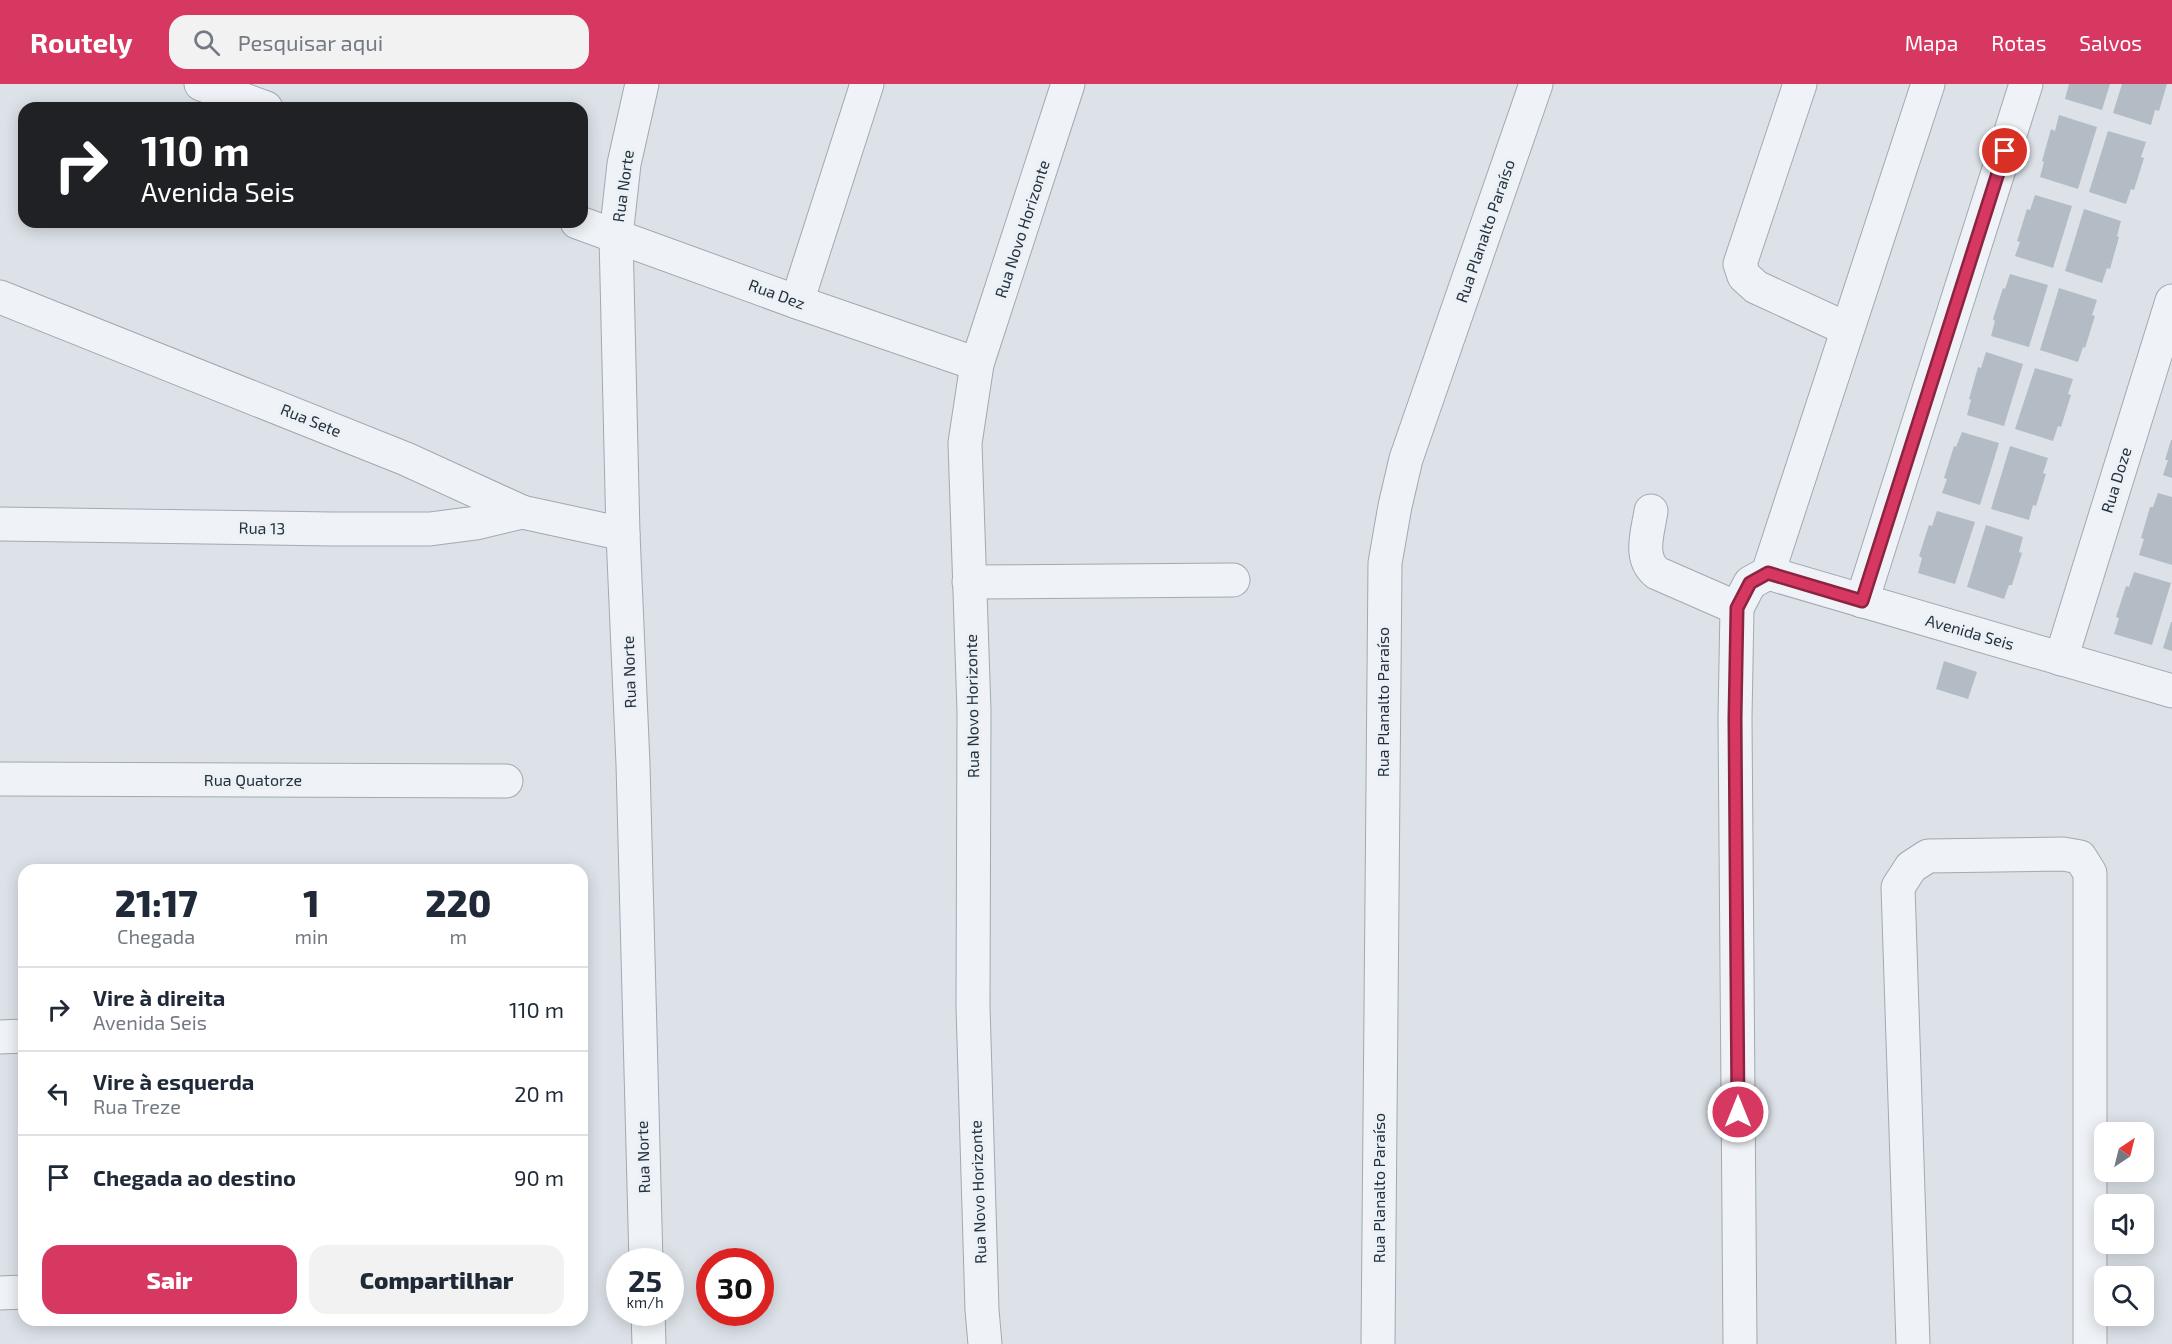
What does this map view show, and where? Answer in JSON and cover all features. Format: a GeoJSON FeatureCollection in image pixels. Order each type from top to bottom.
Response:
{"type":"FeatureCollection","features":[{"type":"Feature","properties":{"kind":"street"},"geometry":{"type":"LineString","coordinates":[[201,84],[250,102]]}},
{"type":"Feature","properties":{"kind":"street","name":"Rua Norte"},"geometry":{"type":"LineString","coordinates":[[642,84],[624,164],[616,236],[646,1248]]}},
{"type":"Feature","properties":{"kind":"street"},"geometry":{"type":"LineString","coordinates":[[797,302],[867,84]]}},
{"type":"Feature","properties":{"kind":"street","name":"Rua Novo Horizonte"},"geometry":{"type":"LineString","coordinates":[[985,1344],[981,1299],[973,1006],[974,711],[965,442],[977,364],[1068,84]]}},
{"type":"Feature","properties":{"kind":"street","name":"Rua Planalto Paraíso"},"geometry":{"type":"LineString","coordinates":[[1378,1344],[1385,563],[1406,459],[1536,84]]}},
{"type":"Feature","properties":{"kind":"street"},"geometry":{"type":"LineString","coordinates":[[1800,84],[1740,264],[1744,276],[1756,287],[1847,329]]}},
{"type":"Feature","properties":{"kind":"street"},"geometry":{"type":"LineString","coordinates":[[1740,1344],[1735,718],[1737,608],[1750,583],[1768,573],[1928,84]]}},
{"type":"Feature","properties":{"kind":"street"},"geometry":{"type":"LineString","coordinates":[[1862,601],[2026,84]]}},
{"type":"Feature","properties":{"kind":"street","name":"Rua Dez"},"geometry":{"type":"LineString","coordinates":[[588,226],[797,302],[977,364]]}},
{"type":"Feature","properties":{"kind":"street","name":"Rua Sete"},"geometry":{"type":"LineString","coordinates":[[0,297],[406,459],[522,512],[623,534]]}},
{"type":"Feature","properties":{"kind":"street","name":"Rua Doze"},"geometry":{"type":"LineString","coordinates":[[2061,659],[2172,301]]}},
{"type":"Feature","properties":{"kind":"street"},"geometry":{"type":"LineString","coordinates":[[1651,511],[1645,549],[1650,568],[1737,608]]}},
{"type":"Feature","properties":{"kind":"street","name":"Rua 13"},"geometry":{"type":"LineString","coordinates":[[0,524],[430,529],[476,523],[522,512]]}},
{"type":"Feature","properties":{"kind":"street","name":"Avenida Seis"},"geometry":{"type":"LineString","coordinates":[[1768,573],[2172,691]]}},
{"type":"Feature","properties":{"kind":"street"},"geometry":{"type":"LineString","coordinates":[[969,582],[1233,580]]}},
{"type":"Feature","properties":{"kind":"street","name":"Rua Quatorze"},"geometry":{"type":"LineString","coordinates":[[0,779],[506,781]]}},
{"type":"Feature","properties":{"kind":"street"},"geometry":{"type":"LineString","coordinates":[[1913,1344],[1898,887],[1911,867],[1928,856],[2063,854],[2080,857],[2090,873],[2090,1344]]}},
{"type":"Feature","properties":{"kind":"street"},"geometry":{"type":"LineString","coordinates":[[0,1037],[18,1036]]}},
{"type":"Feature","properties":{"kind":"street"},"geometry":{"type":"LineString","coordinates":[[0,1293],[18,1292]]}},
{"type":"Feature","properties":{"kind":"street"},"geometry":{"type":"LineString","coordinates":[[648,1326],[649,1344]]}},
{"type":"Feature","properties":{"kind":"building"},"geometry":{"type":"Polygon","coordinates":[[[2069,84],[2110,84],[2102,110],[2065,99],[2069,84]]]}},
{"type":"Feature","properties":{"kind":"building"},"geometry":{"type":"Polygon","coordinates":[[[2122,84],[2167,84],[2159,111],[2155,110],[2151,125],[2113,113],[2122,84]]]}},
{"type":"Feature","properties":{"kind":"building"},"geometry":{"type":"Polygon","coordinates":[[[2059,115],[2097,127],[2078,189],[2040,177],[2051,129],[2055,131],[2059,115]]]}},
{"type":"Feature","properties":{"kind":"building"},"geometry":{"type":"Polygon","coordinates":[[[2108,131],[2146,142],[2141,157],[2144,158],[2134,190],[2131,189],[2126,204],[2089,192],[2108,131]]]}},
{"type":"Feature","properties":{"kind":"building"},"geometry":{"type":"Polygon","coordinates":[[[2035,195],[2072,206],[2053,268],[2015,256],[2027,209],[2030,210],[2035,195]]]}},
{"type":"Feature","properties":{"kind":"building"},"geometry":{"type":"Polygon","coordinates":[[[2084,209],[2121,221],[2110,269],[2107,268],[2102,283],[2065,271],[2084,209]]]}},
{"type":"Feature","properties":{"kind":"building"},"geometry":{"type":"Polygon","coordinates":[[[2010,274],[2048,285],[2029,347],[1991,336],[1995,321],[1993,319],[2010,274]]]}},
{"type":"Feature","properties":{"kind":"building"},"geometry":{"type":"Polygon","coordinates":[[[2059,288],[2097,300],[2092,315],[2095,316],[2078,362],[2040,350],[2059,288]]]}},
{"type":"Feature","properties":{"kind":"building"},"geometry":{"type":"Polygon","coordinates":[[[1986,352],[2023,364],[2004,426],[1967,415],[1978,367],[1981,368],[1986,352]]]}},
{"type":"Feature","properties":{"kind":"building"},"geometry":{"type":"Polygon","coordinates":[[[2035,368],[2073,379],[2068,394],[2071,395],[2061,427],[2058,426],[2053,441],[2015,429],[2035,368]]]}},
{"type":"Feature","properties":{"kind":"building"},"geometry":{"type":"Polygon","coordinates":[[[1962,432],[1999,443],[1980,505],[1942,493],[1954,446],[1956,447],[1962,432]]]}},
{"type":"Feature","properties":{"kind":"building"},"geometry":{"type":"Polygon","coordinates":[[[2172,440],[2172,478],[2163,475],[2172,440]]]}},
{"type":"Feature","properties":{"kind":"building"},"geometry":{"type":"Polygon","coordinates":[[[2010,446],[2048,458],[2043,473],[2046,474],[2029,520],[1991,509],[2010,446]]]}},
{"type":"Feature","properties":{"kind":"building"},"geometry":{"type":"Polygon","coordinates":[[[2158,493],[2172,497],[2172,565],[2139,555],[2144,539],[2141,538],[2150,507],[2153,507],[2158,493]]]}},
{"type":"Feature","properties":{"kind":"building"},"geometry":{"type":"Polygon","coordinates":[[[1937,511],[1975,522],[1955,584],[1918,573],[1922,558],[1919,556],[1929,525],[1932,526],[1937,511]]]}},
{"type":"Feature","properties":{"kind":"building"},"geometry":{"type":"Polygon","coordinates":[[[1986,525],[2023,537],[2019,552],[2022,553],[2012,585],[2009,585],[2004,599],[1967,587],[1986,525]]]}},
{"type":"Feature","properties":{"kind":"building"},"geometry":{"type":"Polygon","coordinates":[[[2134,572],[2171,583],[2152,645],[2114,634],[2119,618],[2116,617],[2126,586],[2129,587],[2134,572]]]}},
{"type":"Feature","properties":{"kind":"building"},"geometry":{"type":"Polygon","coordinates":[[[2172,622],[2172,651],[2163,648],[2172,622]]]}},
{"type":"Feature","properties":{"kind":"building"},"geometry":{"type":"Polygon","coordinates":[[[1944,661],[1977,672],[1968,699],[1936,689],[1944,661]]]}},
{"type":"Feature","properties":{"kind":"route"},"geometry":{"type":"LineString","coordinates":[[1738,1112],[1735,718],[1737,608],[1750,583],[1768,573],[1862,601],[2005,151]]}}]}
